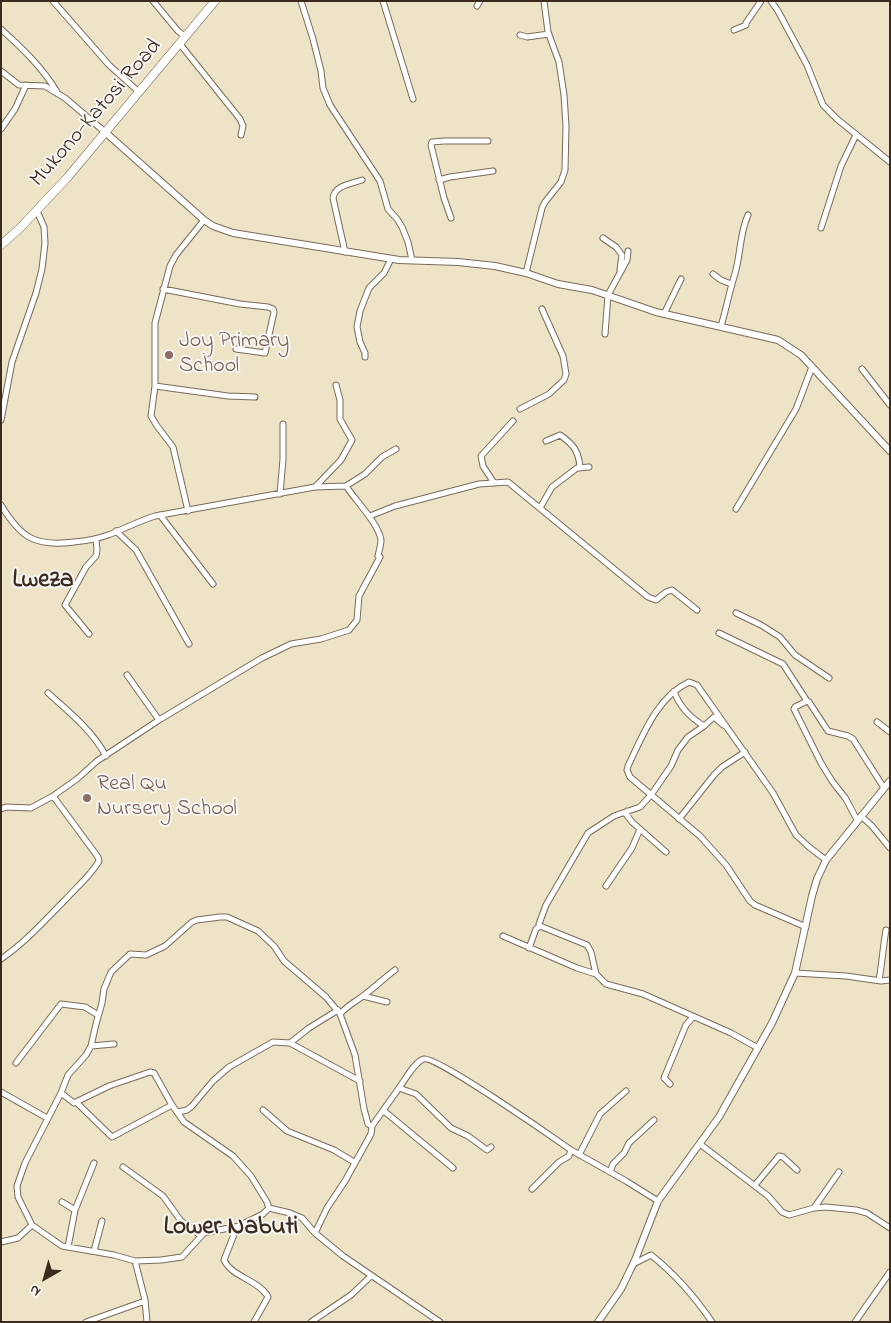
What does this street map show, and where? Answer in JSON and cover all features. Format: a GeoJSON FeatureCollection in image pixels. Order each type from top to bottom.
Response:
{"type":"FeatureCollection","features":[{"type":"Feature","properties":{"kind":"main road","name":"Mukono-Katosi Road"},"geometry":{"type":"LineString","coordinates":[[1,245],[37,211],[215,1]]}},
{"type":"Feature","properties":{"kind":"street"},"geometry":{"type":"LineString","coordinates":[[53,1],[109,65],[139,92]]}},
{"type":"Feature","properties":{"kind":"street"},"geometry":{"type":"LineString","coordinates":[[153,1],[178,31],[186,37]]}},
{"type":"Feature","properties":{"kind":"street"},"geometry":{"type":"LineString","coordinates":[[301,1],[313,39],[323,88],[330,105],[380,181],[388,209],[398,219],[402,227],[412,260]]}},
{"type":"Feature","properties":{"kind":"street"},"geometry":{"type":"LineString","coordinates":[[383,1],[413,99]]}},
{"type":"Feature","properties":{"kind":"street"},"geometry":{"type":"LineString","coordinates":[[526,273],[542,208],[561,182],[565,170],[566,126],[564,95],[558,62],[549,34],[544,1]]}},
{"type":"Feature","properties":{"kind":"street"},"geometry":{"type":"LineString","coordinates":[[734,30],[739,30],[746,25],[761,1]]}},
{"type":"Feature","properties":{"kind":"street"},"geometry":{"type":"LineString","coordinates":[[771,1],[807,65],[823,105],[890,162]]}},
{"type":"Feature","properties":{"kind":"street"},"geometry":{"type":"LineString","coordinates":[[1,29],[34,61],[50,80],[58,94]]}},
{"type":"Feature","properties":{"kind":"street"},"geometry":{"type":"LineString","coordinates":[[520,35],[527,37],[549,34]]}},
{"type":"Feature","properties":{"kind":"street"},"geometry":{"type":"LineString","coordinates":[[180,44],[240,119],[244,126],[241,135]]}},
{"type":"Feature","properties":{"kind":"street"},"geometry":{"type":"LineString","coordinates":[[1,71],[20,85],[45,86],[58,94],[204,220],[220,229],[232,233],[391,259],[476,263],[526,273],[558,284],[592,290],[641,308],[664,314],[778,340],[801,355],[889,448]]}},
{"type":"Feature","properties":{"kind":"street"},"geometry":{"type":"LineString","coordinates":[[1,129],[15,108],[26,85]]}},
{"type":"Feature","properties":{"kind":"street"},"geometry":{"type":"LineString","coordinates":[[821,228],[841,166],[856,134]]}},
{"type":"Feature","properties":{"kind":"street"},"geometry":{"type":"LineString","coordinates":[[451,218],[439,180],[431,145],[432,142],[444,140],[488,141]]}},
{"type":"Feature","properties":{"kind":"street"},"geometry":{"type":"LineString","coordinates":[[439,180],[493,171]]}},
{"type":"Feature","properties":{"kind":"street"},"geometry":{"type":"LineString","coordinates":[[345,252],[333,194],[338,188],[362,180]]}},
{"type":"Feature","properties":{"kind":"street"},"geometry":{"type":"LineString","coordinates":[[1,420],[12,362],[36,294],[42,269],[45,243],[44,227],[37,211]]}},
{"type":"Feature","properties":{"kind":"street"},"geometry":{"type":"LineString","coordinates":[[721,326],[734,276],[741,234],[748,216]]}},
{"type":"Feature","properties":{"kind":"street"},"geometry":{"type":"LineString","coordinates":[[188,511],[173,447],[156,426],[151,416],[155,386],[155,323],[168,272],[176,255],[204,220]]}},
{"type":"Feature","properties":{"kind":"street"},"geometry":{"type":"LineString","coordinates":[[604,238],[616,246],[622,255],[620,271]]}},
{"type":"Feature","properties":{"kind":"street"},"geometry":{"type":"LineString","coordinates":[[605,334],[608,295],[627,260],[628,251]]}},
{"type":"Feature","properties":{"kind":"street"},"geometry":{"type":"LineString","coordinates":[[365,357],[357,327],[360,311],[369,288],[384,273],[391,259]]}},
{"type":"Feature","properties":{"kind":"street"},"geometry":{"type":"LineString","coordinates":[[713,274],[731,284]]}},
{"type":"Feature","properties":{"kind":"street"},"geometry":{"type":"LineString","coordinates":[[664,314],[681,279]]}},
{"type":"Feature","properties":{"kind":"street"},"geometry":{"type":"LineString","coordinates":[[163,289],[240,304],[268,307],[273,310],[265,354],[236,349]]}},
{"type":"Feature","properties":{"kind":"street"},"geometry":{"type":"LineString","coordinates":[[520,409],[549,394],[564,380],[566,374],[563,356],[542,310]]}},
{"type":"Feature","properties":{"kind":"street"},"geometry":{"type":"LineString","coordinates":[[736,509],[796,409],[812,367]]}},
{"type":"Feature","properties":{"kind":"street"},"geometry":{"type":"LineString","coordinates":[[862,369],[890,405]]}},
{"type":"Feature","properties":{"kind":"street"},"geometry":{"type":"LineString","coordinates":[[315,488],[341,460],[352,440],[340,419],[340,400],[336,385]]}},
{"type":"Feature","properties":{"kind":"street"},"geometry":{"type":"LineString","coordinates":[[155,386],[228,396],[255,397]]}},
{"type":"Feature","properties":{"kind":"street"},"geometry":{"type":"LineString","coordinates":[[494,482],[483,466],[481,456],[513,421]]}},
{"type":"Feature","properties":{"kind":"street"},"geometry":{"type":"LineString","coordinates":[[280,494],[283,424]]}},
{"type":"Feature","properties":{"kind":"street"},"geometry":{"type":"LineString","coordinates":[[546,441],[560,435],[573,444],[579,456],[580,468]]}},
{"type":"Feature","properties":{"kind":"street"},"geometry":{"type":"LineString","coordinates":[[1,505],[12,522],[37,542],[59,544],[96,539],[137,522],[160,515],[315,488],[346,486],[364,474],[382,457],[396,449]]}},
{"type":"Feature","properties":{"kind":"street"},"geometry":{"type":"LineString","coordinates":[[540,508],[552,487],[577,468],[588,467]]}},
{"type":"Feature","properties":{"kind":"street"},"geometry":{"type":"LineString","coordinates":[[370,516],[395,506],[478,484],[508,482],[651,599],[656,600],[672,590],[697,610]]}},
{"type":"Feature","properties":{"kind":"street"},"geometry":{"type":"LineString","coordinates":[[1,809],[32,808],[53,796],[106,756],[159,720],[262,658],[291,644],[344,632],[352,627],[357,620],[359,596],[380,557],[378,556],[381,542],[379,533],[370,516],[346,486]]}},
{"type":"Feature","properties":{"kind":"street"},"geometry":{"type":"LineString","coordinates":[[160,515],[213,584]]}},
{"type":"Feature","properties":{"kind":"street"},"geometry":{"type":"LineString","coordinates":[[116,531],[136,550],[189,644]]}},
{"type":"Feature","properties":{"kind":"street"},"geometry":{"type":"LineString","coordinates":[[89,634],[65,605],[86,567],[96,556],[96,539]]}},
{"type":"Feature","properties":{"kind":"street"},"geometry":{"type":"LineString","coordinates":[[736,613],[780,637],[795,655],[829,678]]}},
{"type":"Feature","properties":{"kind":"street"},"geometry":{"type":"LineString","coordinates":[[719,633],[784,664],[828,731],[848,736],[855,741],[884,788]]}},
{"type":"Feature","properties":{"kind":"street"},"geometry":{"type":"LineString","coordinates":[[127,675],[159,720]]}},
{"type":"Feature","properties":{"kind":"street"},"geometry":{"type":"LineString","coordinates":[[806,927],[755,905],[750,901],[714,850],[700,836],[632,780],[628,770],[648,726],[664,701],[674,691],[689,682],[694,682],[773,793],[796,835],[808,847],[826,860]]}},
{"type":"Feature","properties":{"kind":"street"},"geometry":{"type":"LineString","coordinates":[[674,691],[677,698],[692,717],[704,726]]}},
{"type":"Feature","properties":{"kind":"street"},"geometry":{"type":"LineString","coordinates":[[48,692],[86,727],[97,740],[106,756]]}},
{"type":"Feature","properties":{"kind":"street"},"geometry":{"type":"LineString","coordinates":[[807,701],[796,706],[794,709],[821,763],[859,818],[872,826],[890,848]]}},
{"type":"Feature","properties":{"kind":"street"},"geometry":{"type":"LineString","coordinates":[[529,948],[536,929],[540,926],[539,924],[546,905],[586,836],[614,816],[640,807],[651,795],[671,766],[678,750],[688,736],[714,717],[730,733]]}},
{"type":"Feature","properties":{"kind":"street"},"geometry":{"type":"LineString","coordinates":[[877,722],[890,732]]}},
{"type":"Feature","properties":{"kind":"street"},"geometry":{"type":"LineString","coordinates":[[680,819],[714,775],[722,767],[745,752]]}},
{"type":"Feature","properties":{"kind":"street"},"geometry":{"type":"LineString","coordinates":[[598,1322],[621,1288],[633,1264],[658,1201],[719,1117],[772,1023],[795,973],[812,896],[826,860],[890,782]]}},
{"type":"Feature","properties":{"kind":"street"},"geometry":{"type":"LineString","coordinates":[[1,960],[16,950],[30,936],[99,861],[53,796]]}},
{"type":"Feature","properties":{"kind":"street"},"geometry":{"type":"LineString","coordinates":[[627,811],[628,817],[666,852]]}},
{"type":"Feature","properties":{"kind":"street"},"geometry":{"type":"LineString","coordinates":[[606,886],[632,848],[640,829]]}},
{"type":"Feature","properties":{"kind":"street"},"geometry":{"type":"LineString","coordinates":[[269,1208],[264,1214],[237,1227],[204,1233],[182,1257],[161,1260],[135,1261],[94,1251],[62,1246],[32,1225],[18,1197],[17,1186],[47,1118],[61,1094],[68,1075],[92,1046],[104,988],[111,972],[130,954],[151,953],[166,946],[192,922],[220,917],[233,920],[262,934],[274,946],[284,961],[312,984],[339,1012],[355,1055],[364,1109],[368,1124],[372,1126]]}},
{"type":"Feature","properties":{"kind":"street"},"geometry":{"type":"LineString","coordinates":[[540,926],[587,945],[591,952],[596,974]]}},
{"type":"Feature","properties":{"kind":"street"},"geometry":{"type":"LineString","coordinates":[[879,980],[886,930]]}},
{"type":"Feature","properties":{"kind":"street"},"geometry":{"type":"LineString","coordinates":[[503,936],[577,968],[596,974],[609,985],[643,994],[731,1033],[758,1048]]}},
{"type":"Feature","properties":{"kind":"street"},"geometry":{"type":"LineString","coordinates":[[290,1043],[309,1028],[339,1012],[363,996],[382,978],[395,970]]}},
{"type":"Feature","properties":{"kind":"street"},"geometry":{"type":"LineString","coordinates":[[795,973],[890,980]]}},
{"type":"Feature","properties":{"kind":"street"},"geometry":{"type":"LineString","coordinates":[[363,996],[387,1002]]}},
{"type":"Feature","properties":{"kind":"street"},"geometry":{"type":"LineString","coordinates":[[16,1063],[61,1004],[85,1006],[98,1015]]}},
{"type":"Feature","properties":{"kind":"street"},"geometry":{"type":"LineString","coordinates":[[670,1084],[664,1078],[686,1025],[693,1017]]}},
{"type":"Feature","properties":{"kind":"street"},"geometry":{"type":"LineString","coordinates":[[178,1112],[187,1110],[192,1106],[213,1081],[229,1067],[268,1044],[290,1043],[360,1082]]}},
{"type":"Feature","properties":{"kind":"street"},"geometry":{"type":"LineString","coordinates":[[92,1046],[114,1044]]}},
{"type":"Feature","properties":{"kind":"street"},"geometry":{"type":"LineString","coordinates":[[315,1233],[371,1134],[372,1126],[416,1064],[422,1059],[427,1058],[578,1155],[626,1180],[658,1201]]}},
{"type":"Feature","properties":{"kind":"street"},"geometry":{"type":"LineString","coordinates":[[61,1094],[71,1103],[76,1102],[109,1086],[150,1072],[154,1073],[172,1105],[188,1125],[233,1156],[248,1172],[269,1208]]}},
{"type":"Feature","properties":{"kind":"street"},"geometry":{"type":"LineString","coordinates":[[399,1088],[416,1094],[451,1128],[468,1136],[487,1150],[491,1147]]}},
{"type":"Feature","properties":{"kind":"street"},"geometry":{"type":"LineString","coordinates":[[1,1092],[47,1118]]}},
{"type":"Feature","properties":{"kind":"street"},"geometry":{"type":"LineString","coordinates":[[578,1155],[600,1114],[626,1092]]}},
{"type":"Feature","properties":{"kind":"street"},"geometry":{"type":"LineString","coordinates":[[76,1102],[112,1137],[172,1105]]}},
{"type":"Feature","properties":{"kind":"street"},"geometry":{"type":"LineString","coordinates":[[264,1110],[287,1131],[334,1150],[354,1162]]}},
{"type":"Feature","properties":{"kind":"street"},"geometry":{"type":"LineString","coordinates":[[384,1111],[453,1168]]}},
{"type":"Feature","properties":{"kind":"street"},"geometry":{"type":"LineString","coordinates":[[610,1172],[613,1164],[629,1143],[654,1120]]}},
{"type":"Feature","properties":{"kind":"street"},"geometry":{"type":"LineString","coordinates":[[700,1144],[755,1185],[786,1214],[789,1215],[814,1208],[836,1207],[863,1211],[890,1228]]}},
{"type":"Feature","properties":{"kind":"street"},"geometry":{"type":"LineString","coordinates":[[532,1189],[559,1162],[569,1156],[571,1150]]}},
{"type":"Feature","properties":{"kind":"street"},"geometry":{"type":"LineString","coordinates":[[755,1185],[779,1156],[783,1157],[797,1170]]}},
{"type":"Feature","properties":{"kind":"street"},"geometry":{"type":"LineString","coordinates":[[68,1247],[75,1210],[94,1163]]}},
{"type":"Feature","properties":{"kind":"street"},"geometry":{"type":"LineString","coordinates":[[123,1167],[163,1196],[180,1220],[200,1236]]}},
{"type":"Feature","properties":{"kind":"street"},"geometry":{"type":"LineString","coordinates":[[814,1208],[839,1172]]}},
{"type":"Feature","properties":{"kind":"street"},"geometry":{"type":"LineString","coordinates":[[62,1202],[75,1210]]}},
{"type":"Feature","properties":{"kind":"street"},"geometry":{"type":"LineString","coordinates":[[269,1208],[302,1218],[315,1233],[371,1276],[440,1322]]}},
{"type":"Feature","properties":{"kind":"street"},"geometry":{"type":"LineString","coordinates":[[94,1251],[102,1221]]}},
{"type":"Feature","properties":{"kind":"street"},"geometry":{"type":"LineString","coordinates":[[1,1242],[18,1238],[32,1225]]}},
{"type":"Feature","properties":{"kind":"street"},"geometry":{"type":"LineString","coordinates":[[237,1227],[224,1260],[228,1266],[253,1281],[268,1297],[254,1322]]}},
{"type":"Feature","properties":{"kind":"street"},"geometry":{"type":"LineString","coordinates":[[633,1264],[652,1255],[683,1285],[712,1322]]}},
{"type":"Feature","properties":{"kind":"street"},"geometry":{"type":"LineString","coordinates":[[135,1261],[145,1301],[147,1322]]}},
{"type":"Feature","properties":{"kind":"street"},"geometry":{"type":"LineString","coordinates":[[856,1322],[890,1272]]}},
{"type":"Feature","properties":{"kind":"street"},"geometry":{"type":"LineString","coordinates":[[311,1322],[351,1295],[371,1276]]}},
{"type":"Feature","properties":{"kind":"street"},"geometry":{"type":"LineString","coordinates":[[86,1322],[145,1301]]}},
{"type":"Feature","properties":{"kind":"place","name":"Joy Primary School"},"geometry":{"type":"Point","coordinates":[169,355]}},
{"type":"Feature","properties":{"kind":"place","name":"Real Qu Nursery School"},"geometry":{"type":"Point","coordinates":[87,798]}},
{"type":"Feature","properties":{"kind":"district","name":"Lweza"},"geometry":{"type":"Point","coordinates":[43,582]}},
{"type":"Feature","properties":{"kind":"district","name":"Lower Nabuti"},"geometry":{"type":"Point","coordinates":[231,1229]}}]}
